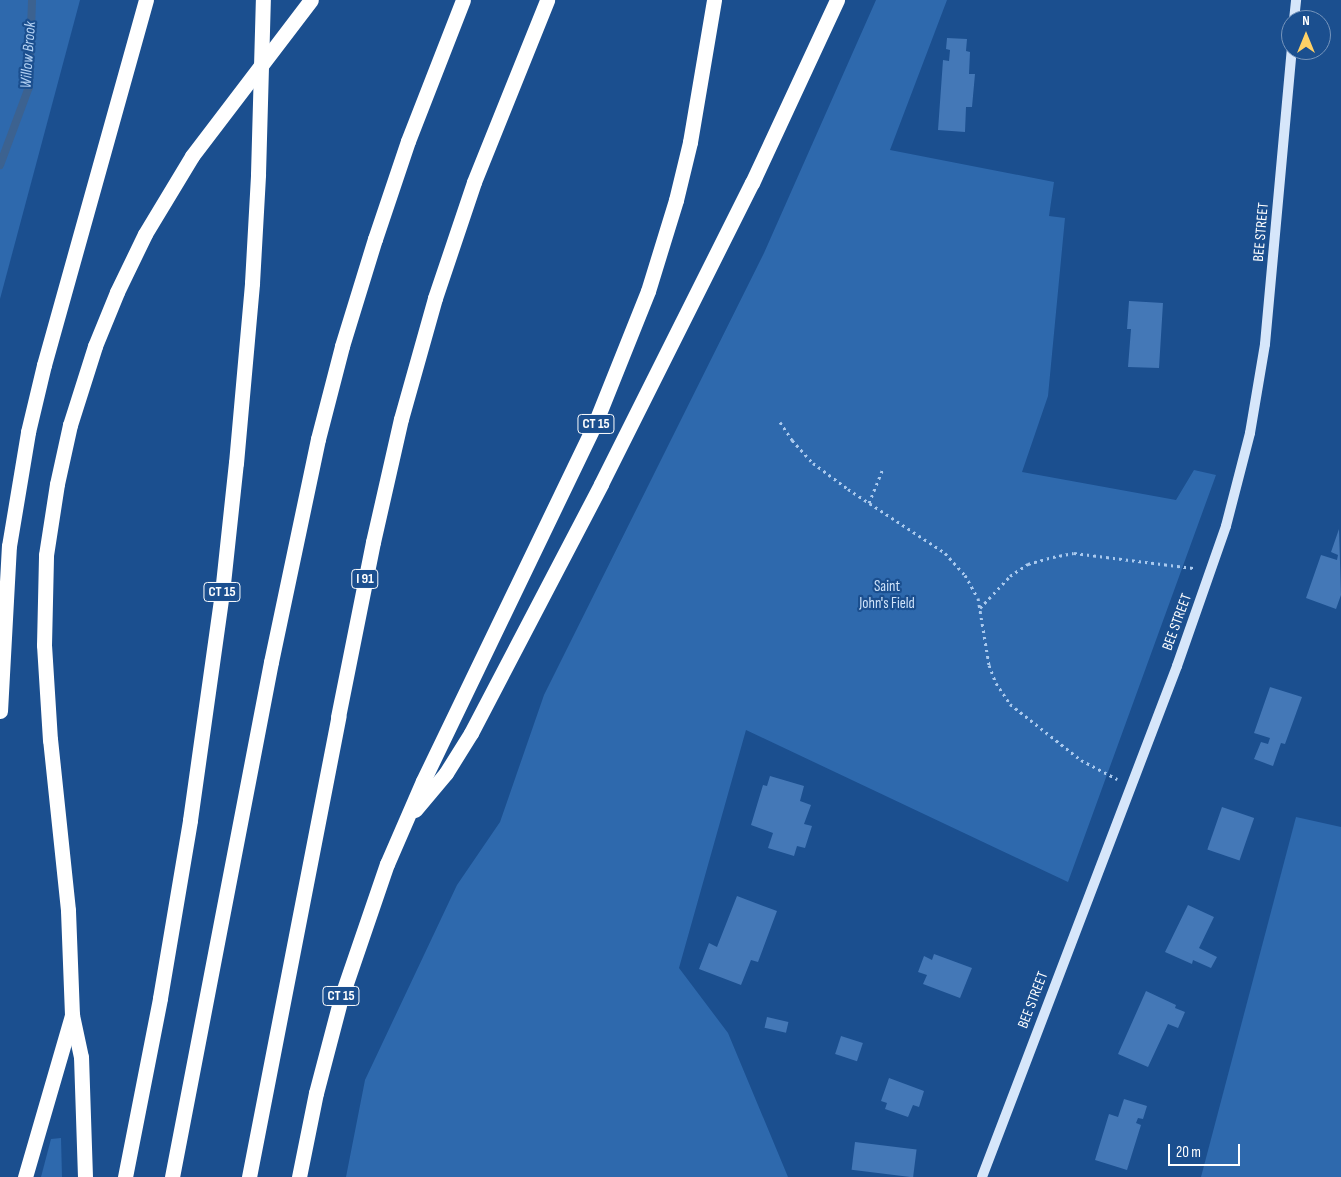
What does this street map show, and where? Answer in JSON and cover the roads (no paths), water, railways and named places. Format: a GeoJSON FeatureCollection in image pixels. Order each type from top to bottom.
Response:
{"type":"FeatureCollection","features":[{"type":"Feature","properties":{"kind":"highway"},"geometry":{"type":"LineString","coordinates":[[0,711],[9,546],[28,432],[44,365],[146,0]]}},
{"type":"Feature","properties":{"kind":"highway","name":"CT 15"},"geometry":{"type":"LineString","coordinates":[[125,1177],[186,849],[222,593],[237,454],[253,265],[263,0]]}},
{"type":"Feature","properties":{"kind":"highway"},"geometry":{"type":"LineString","coordinates":[[85,1177],[81,1057],[72,1014],[68,910],[50,740],[44,645],[44,597],[49,526],[70,425],[98,337],[145,234],[192,156],[311,0]]}},
{"type":"Feature","properties":{"kind":"highway"},"geometry":{"type":"LineString","coordinates":[[172,1177],[273,652],[318,439],[342,346],[375,239],[408,140],[463,0]]}},
{"type":"Feature","properties":{"kind":"highway","name":"I 91"},"geometry":{"type":"LineString","coordinates":[[249,1177],[372,542],[400,419],[435,298],[471,191],[547,0]]}},
{"type":"Feature","properties":{"kind":"highway","name":"CT 15"},"geometry":{"type":"LineString","coordinates":[[299,1177],[318,1084],[346,982],[364,926],[404,822],[565,490],[633,334],[661,253],[676,200],[702,79],[714,0]]}},
{"type":"Feature","properties":{"kind":"highway"},"geometry":{"type":"LineString","coordinates":[[404,822],[446,773],[471,734],[601,484],[752,183],[837,0]]}},
{"type":"Feature","properties":{"kind":"highway"},"geometry":{"type":"LineString","coordinates":[[25,1177],[72,1014]]}},
{"type":"Feature","properties":{"kind":"street","name":"BEE STREET"},"geometry":{"type":"LineString","coordinates":[[982,1177],[1211,571],[1244,458],[1265,344],[1291,60]]}},
{"type":"Feature","properties":{"kind":"waterway","name":"Willow Brook"},"geometry":{"type":"LineString","coordinates":[[0,165],[29,87],[32,0]]}},
{"type":"Feature","properties":{"kind":"park label","name":"Saint John's Field"},"geometry":{"type":"Point","coordinates":[887,594]}}]}
